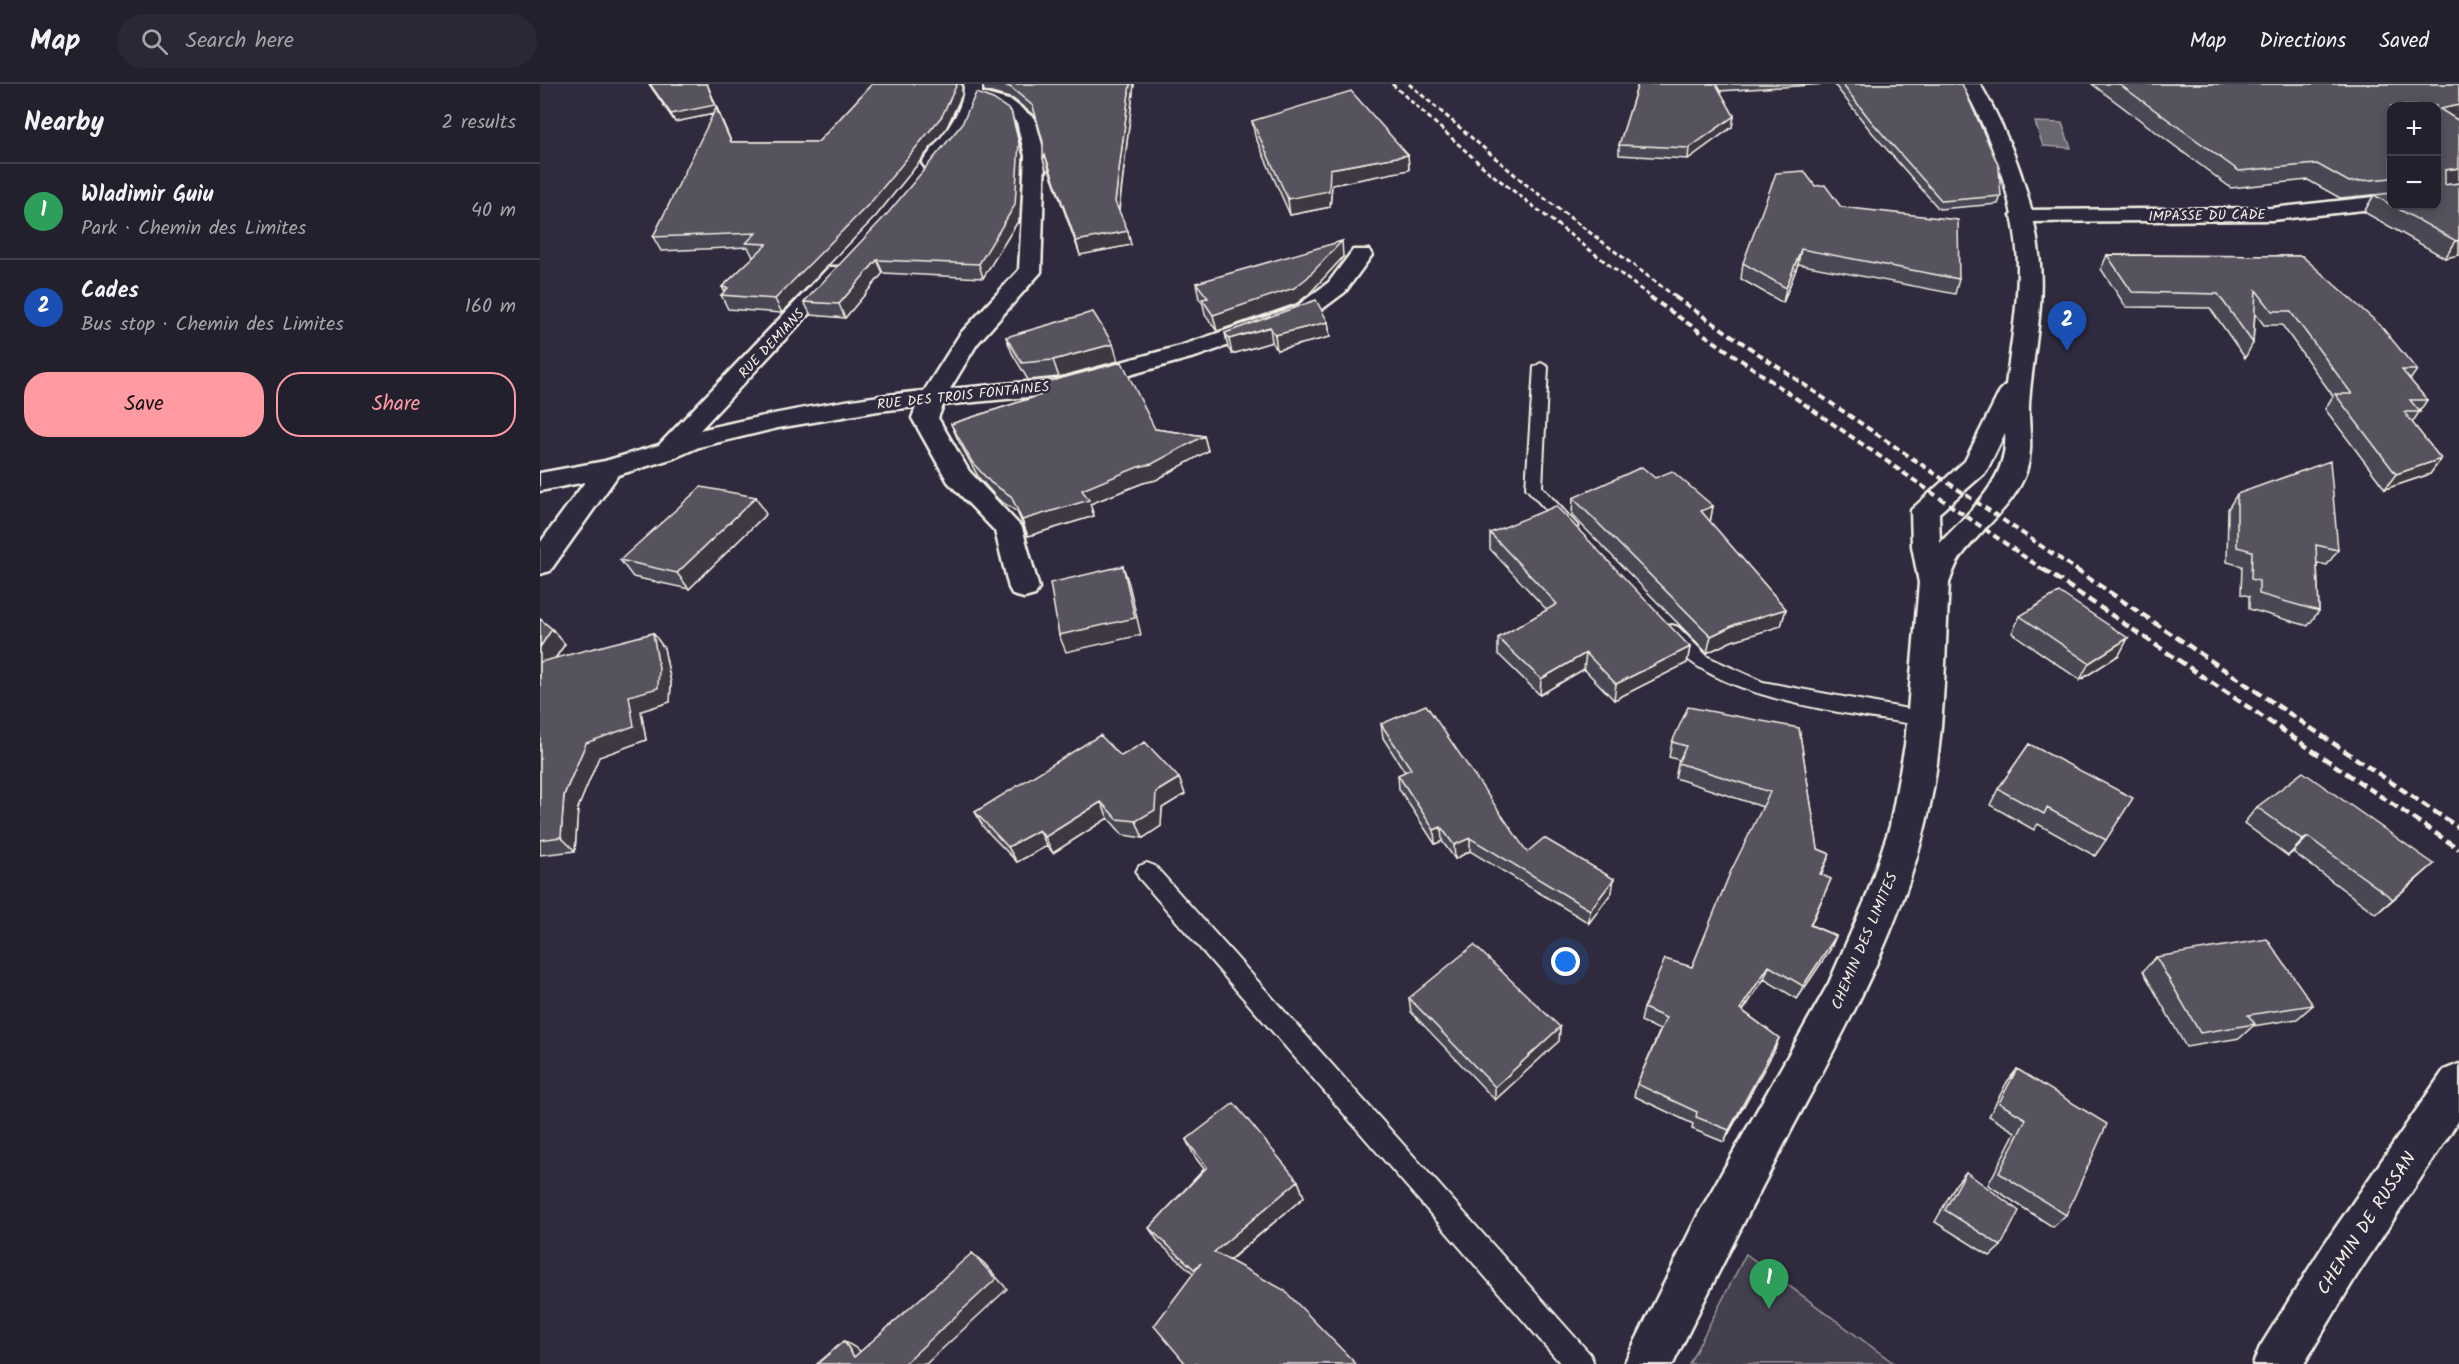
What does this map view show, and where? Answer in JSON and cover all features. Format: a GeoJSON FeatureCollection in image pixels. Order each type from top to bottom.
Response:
{"type":"FeatureCollection","features":[{"type":"Feature","properties":{"kind":"street"},"geometry":{"type":"LineString","coordinates":[[973,89],[1002,84]]}},
{"type":"Feature","properties":{"kind":"street","name":"CHEMIN DES LIMITES"},"geometry":{"type":"LineString","coordinates":[[1934,583],[1946,555],[1997,499],[2012,473],[2019,440],[2016,407],[2027,315],[2029,265],[2022,216],[1999,141],[1986,110],[1971,84]]}},
{"type":"Feature","properties":{"kind":"street"},"geometry":{"type":"LineString","coordinates":[[922,176],[957,131],[973,89]]}},
{"type":"Feature","properties":{"kind":"street"},"geometry":{"type":"LineString","coordinates":[[973,89],[1005,105],[1026,119],[1035,156],[1030,272],[977,326],[932,398],[925,418],[958,476],[1008,528],[1024,588]]}},
{"type":"Feature","properties":{"kind":"street","name":"IMPASSE DU CADE"},"geometry":{"type":"LineString","coordinates":[[2022,216],[2272,214],[2387,201]]}},
{"type":"Feature","properties":{"kind":"street","name":"RUE DEMIANS"},"geometry":{"type":"LineString","coordinates":[[665,452],[752,365],[853,255]]}},
{"type":"Feature","properties":{"kind":"street","name":"RUE DES TROIS FONTAINES"},"geometry":{"type":"LineString","coordinates":[[540,482],[608,470],[665,452],[690,441],[778,420],[878,403],[1060,386],[1189,351],[1305,311],[1337,287],[1361,255]]}},
{"type":"Feature","properties":{"kind":"street","name":"CHEMIN DES LIMITES"},"geometry":{"type":"LineString","coordinates":[[1648,1364],[1719,1221],[1843,995],[1885,898],[1908,826],[1922,745],[1934,583],[1926,546],[1925,510],[1976,466],[2019,382]]}},
{"type":"Feature","properties":{"kind":"street"},"geometry":{"type":"LineString","coordinates":[[540,564],[608,470]]}},
{"type":"Feature","properties":{"kind":"street","name":"CHEMIN DE RUSSAN"},"geometry":{"type":"LineString","coordinates":[[2277,1364],[2339,1262],[2459,1084]]}},
{"type":"Feature","properties":{"kind":"lane"},"geometry":{"type":"LineString","coordinates":[[1541,367],[1534,488],[1582,538]]}},
{"type":"Feature","properties":{"kind":"lane"},"geometry":{"type":"LineString","coordinates":[[1661,621],[1701,662],[1759,688],[1924,719]]}},
{"type":"Feature","properties":{"kind":"lane"},"geometry":{"type":"LineString","coordinates":[[1147,872],[1580,1364]]}},
{"type":"Feature","properties":{"kind":"shaded area"},"geometry":{"type":"Polygon","coordinates":[[[2035,122],[2062,123],[2071,148],[2043,146],[2035,122]]]}},
{"type":"Feature","properties":{"kind":"shaded area"},"geometry":{"type":"Polygon","coordinates":[[[1746,1254],[1895,1364],[1689,1364],[1746,1254]]]}},
{"type":"Feature","properties":{"kind":"building"},"geometry":{"type":"Polygon","coordinates":[[[650,84],[707,84],[715,105],[671,114],[650,84]]]}},
{"type":"Feature","properties":{"kind":"building"},"geometry":{"type":"Polygon","coordinates":[[[872,84],[957,84],[942,116],[871,202],[775,299],[721,295],[728,288],[722,287],[767,244],[746,243],[756,233],[653,237],[716,108],[731,142],[818,142],[872,84]]]}},
{"type":"Feature","properties":{"kind":"building"},"geometry":{"type":"Polygon","coordinates":[[[1000,84],[1130,84],[1115,202],[1128,231],[1076,241],[1045,155],[1043,159],[1043,142],[1033,106],[1010,87],[1000,84]]]}},
{"type":"Feature","properties":{"kind":"building"},"geometry":{"type":"Polygon","coordinates":[[[1638,84],[1716,84],[1734,116],[1689,148],[1619,145],[1638,84]]]}},
{"type":"Feature","properties":{"kind":"building"},"geometry":{"type":"Polygon","coordinates":[[[1842,84],[1962,84],[1999,167],[2001,196],[1942,201],[1871,121],[1842,84]]]}},
{"type":"Feature","properties":{"kind":"building"},"geometry":{"type":"Polygon","coordinates":[[[2119,84],[2459,84],[2459,105],[2441,109],[2441,102],[2387,102],[2387,178],[2349,182],[2317,164],[2239,171],[2119,84]]]}},
{"type":"Feature","properties":{"kind":"building"},"geometry":{"type":"Polygon","coordinates":[[[1351,91],[1408,155],[1330,169],[1329,191],[1288,199],[1252,121],[1351,91]]]}},
{"type":"Feature","properties":{"kind":"building"},"geometry":{"type":"Polygon","coordinates":[[[976,93],[993,99],[1011,111],[1019,143],[1015,205],[979,264],[877,260],[839,304],[804,302],[888,213],[962,124],[976,93]]]}},
{"type":"Feature","properties":{"kind":"building"},"geometry":{"type":"Polygon","coordinates":[[[2441,110],[2459,121],[2459,168],[2445,170],[2445,185],[2459,183],[2459,240],[2456,241],[2400,210],[2441,210],[2441,110]]]}},
{"type":"Feature","properties":{"kind":"building"},"geometry":{"type":"Polygon","coordinates":[[[1804,171],[1815,186],[1825,185],[1841,207],[1958,220],[1959,279],[1801,249],[1786,288],[1743,263],[1776,173],[1804,171]]]}},
{"type":"Feature","properties":{"kind":"building"},"geometry":{"type":"Polygon","coordinates":[[[2387,193],[2387,203],[2374,195],[2387,193]]]}},
{"type":"Feature","properties":{"kind":"building"},"geometry":{"type":"Polygon","coordinates":[[[1342,241],[1307,278],[1294,288],[1213,315],[1202,299],[1208,298],[1196,283],[1342,241]]]}},
{"type":"Feature","properties":{"kind":"building"},"geometry":{"type":"Polygon","coordinates":[[[2107,255],[2302,256],[2380,325],[2417,370],[2402,370],[2427,400],[2410,400],[2420,412],[2404,412],[2441,459],[2396,474],[2335,394],[2352,394],[2290,311],[2272,311],[2256,290],[2253,343],[2218,294],[2132,292],[2107,255]]]}},
{"type":"Feature","properties":{"kind":"building"},"geometry":{"type":"Polygon","coordinates":[[[1316,300],[1328,322],[1275,335],[1270,327],[1229,339],[1225,333],[1316,300]]]}},
{"type":"Feature","properties":{"kind":"building"},"geometry":{"type":"Polygon","coordinates":[[[1093,312],[1113,344],[1053,360],[1022,363],[1006,337],[1093,312]]]}},
{"type":"Feature","properties":{"kind":"building"},"geometry":{"type":"Polygon","coordinates":[[[1122,362],[1155,429],[1204,436],[1152,464],[1138,467],[1082,490],[1089,500],[1022,520],[1011,496],[991,483],[972,462],[951,424],[1041,395],[1034,383],[1055,380],[1122,362]]]}},
{"type":"Feature","properties":{"kind":"building"},"geometry":{"type":"Polygon","coordinates":[[[2330,461],[2338,550],[2316,545],[2319,611],[2259,594],[2259,581],[2251,579],[2252,551],[2237,547],[2237,494],[2330,461]]]}},
{"type":"Feature","properties":{"kind":"building"},"geometry":{"type":"Polygon","coordinates":[[[1642,467],[1655,478],[1672,471],[1713,506],[1701,511],[1786,609],[1736,624],[1711,636],[1573,498],[1642,467]]]}},
{"type":"Feature","properties":{"kind":"building"},"geometry":{"type":"Polygon","coordinates":[[[701,487],[756,497],[677,573],[620,560],[701,487]]]}},
{"type":"Feature","properties":{"kind":"building"},"geometry":{"type":"Polygon","coordinates":[[[1556,506],[1690,647],[1616,684],[1586,653],[1541,679],[1498,638],[1557,604],[1490,533],[1556,506]]]}},
{"type":"Feature","properties":{"kind":"building"},"geometry":{"type":"Polygon","coordinates":[[[1123,566],[1135,618],[1059,635],[1050,583],[1123,566]]]}},
{"type":"Feature","properties":{"kind":"building"},"geometry":{"type":"Polygon","coordinates":[[[2059,592],[2128,638],[2089,663],[2020,616],[2059,592]]]}},
{"type":"Feature","properties":{"kind":"building"},"geometry":{"type":"Polygon","coordinates":[[[540,619],[552,629],[540,647],[540,619]]]}},
{"type":"Feature","properties":{"kind":"building"},"geometry":{"type":"Polygon","coordinates":[[[653,633],[659,668],[658,688],[629,696],[634,726],[586,743],[564,795],[561,837],[540,840],[540,662],[653,633]]]}},
{"type":"Feature","properties":{"kind":"building"},"geometry":{"type":"Polygon","coordinates":[[[1426,705],[1527,852],[1544,838],[1614,879],[1590,910],[1470,838],[1454,845],[1441,827],[1434,830],[1398,775],[1411,769],[1381,724],[1426,705]]]}},
{"type":"Feature","properties":{"kind":"building"},"geometry":{"type":"Polygon","coordinates":[[[1688,707],[1799,728],[1818,849],[1830,854],[1820,874],[1831,879],[1810,925],[1836,936],[1803,986],[1769,966],[1740,1009],[1779,1038],[1729,1130],[1696,1117],[1697,1112],[1637,1084],[1666,1018],[1644,1008],[1665,959],[1692,967],[1730,873],[1770,792],[1678,763],[1686,746],[1672,742],[1688,707]]]}},
{"type":"Feature","properties":{"kind":"building"},"geometry":{"type":"Polygon","coordinates":[[[1100,735],[1121,756],[1145,742],[1179,778],[1156,792],[1155,810],[1136,821],[1117,819],[1101,802],[1045,837],[1039,830],[1008,847],[975,812],[1100,735]]]}},
{"type":"Feature","properties":{"kind":"building"},"geometry":{"type":"Polygon","coordinates":[[[2029,744],[2133,798],[2106,840],[2047,808],[2044,814],[1998,789],[2029,744]]]}},
{"type":"Feature","properties":{"kind":"building"},"geometry":{"type":"Polygon","coordinates":[[[2303,772],[2434,864],[2393,899],[2308,837],[2303,840],[2257,807],[2303,772]]]}},
{"type":"Feature","properties":{"kind":"building"},"geometry":{"type":"Polygon","coordinates":[[[2267,939],[2313,1005],[2248,1015],[2255,1024],[2200,1033],[2156,957],[2267,939]]]}},
{"type":"Feature","properties":{"kind":"building"},"geometry":{"type":"Polygon","coordinates":[[[1474,945],[1560,1027],[1495,1087],[1409,998],[1474,945]]]}},
{"type":"Feature","properties":{"kind":"building"},"geometry":{"type":"Polygon","coordinates":[[[2017,1069],[2107,1124],[2066,1215],[1999,1173],[2026,1119],[1999,1103],[2017,1069]]]}},
{"type":"Feature","properties":{"kind":"building"},"geometry":{"type":"Polygon","coordinates":[[[1234,1103],[1298,1181],[1214,1252],[1284,1290],[1356,1364],[1186,1364],[1154,1326],[1201,1263],[1194,1269],[1149,1228],[1207,1167],[1186,1140],[1234,1103]]]}},
{"type":"Feature","properties":{"kind":"building"},"geometry":{"type":"Polygon","coordinates":[[[1966,1172],[2019,1211],[2001,1246],[1945,1210],[1966,1172]]]}},
{"type":"Feature","properties":{"kind":"building"},"geometry":{"type":"Polygon","coordinates":[[[972,1253],[996,1279],[904,1364],[817,1364],[844,1341],[854,1357],[972,1253]]]}},
{"type":"Feature","properties":{"kind":"railway"},"geometry":{"type":"LineString","coordinates":[[1392,84],[1489,172],[1652,298]]}},
{"type":"Feature","properties":{"kind":"railway"},"geometry":{"type":"LineString","coordinates":[[1409,84],[1528,186],[1677,298]]}},
{"type":"Feature","properties":{"kind":"railway"},"geometry":{"type":"LineString","coordinates":[[1650,297],[2045,571]]}},
{"type":"Feature","properties":{"kind":"railway"},"geometry":{"type":"LineString","coordinates":[[1675,297],[2078,571]]}},
{"type":"Feature","properties":{"kind":"railway"},"geometry":{"type":"LineString","coordinates":[[2043,569],[2459,849]]}},
{"type":"Feature","properties":{"kind":"railway"},"geometry":{"type":"LineString","coordinates":[[2075,569],[2459,828]]}},
{"type":"Feature","properties":{"kind":"place","name":"Cades"},"geometry":{"type":"Point","coordinates":[2067,351]}},
{"type":"Feature","properties":{"kind":"place","name":"Wladimir Guiu"},"geometry":{"type":"Point","coordinates":[1769,1309]}}]}
